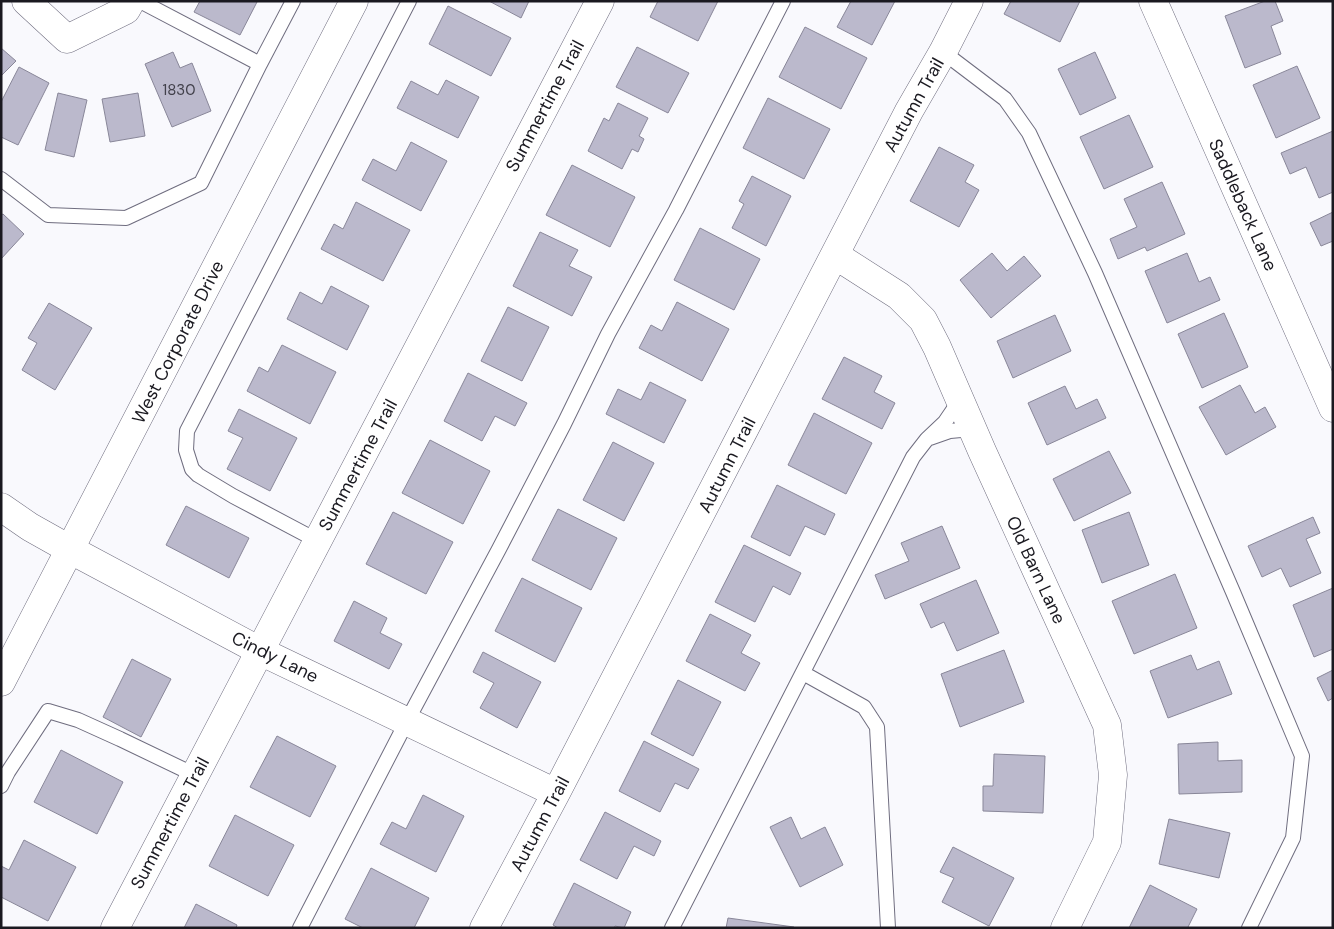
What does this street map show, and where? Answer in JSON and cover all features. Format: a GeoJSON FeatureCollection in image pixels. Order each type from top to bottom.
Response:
{"type":"FeatureCollection","features":[{"type":"Feature","properties":{"kind":"street"},"geometry":{"type":"LineString","coordinates":[[26,1],[67,38],[126,10],[131,1]]}},
{"type":"Feature","properties":{"kind":"street","name":"West Corporate Drive"},"geometry":{"type":"LineString","coordinates":[[1,682],[354,1]]}},
{"type":"Feature","properties":{"kind":"street","name":"Summertime Trail"},"geometry":{"type":"LineString","coordinates":[[116,928],[600,1]]}},
{"type":"Feature","properties":{"kind":"street","name":"Autumn Trail"},"geometry":{"type":"LineString","coordinates":[[484,928],[556,793],[909,111],[943,52],[969,1]]}},
{"type":"Feature","properties":{"kind":"street","name":"Saddleback Lane"},"geometry":{"type":"LineString","coordinates":[[1153,1],[1333,408]]}},
{"type":"Feature","properties":{"kind":"street","name":"Old Barn Lane"},"geometry":{"type":"LineString","coordinates":[[835,255],[899,296],[923,320],[937,347],[972,429],[1107,725],[1113,775],[1107,842],[1065,928]]}},
{"type":"Feature","properties":{"kind":"street","name":"Cindy Lane"},"geometry":{"type":"LineString","coordinates":[[1,507],[30,527],[71,550],[260,651],[556,793]]}},
{"type":"Feature","properties":{"kind":"lane"},"geometry":{"type":"LineString","coordinates":[[140,1],[260,64]]}},
{"type":"Feature","properties":{"kind":"lane"},"geometry":{"type":"LineString","coordinates":[[1,179],[48,215],[126,218],[201,182],[293,1]]}},
{"type":"Feature","properties":{"kind":"lane"},"geometry":{"type":"LineString","coordinates":[[318,541],[198,476],[192,469],[186,450],[187,431],[409,1]]}},
{"type":"Feature","properties":{"kind":"lane"},"geometry":{"type":"LineString","coordinates":[[300,928],[407,721],[500,549],[608,334],[676,210],[783,1]]}},
{"type":"Feature","properties":{"kind":"lane"},"geometry":{"type":"LineString","coordinates":[[943,52],[1005,99],[1029,133],[1103,291],[1302,756],[1293,838],[1249,928]]}},
{"type":"Feature","properties":{"kind":"lane"},"geometry":{"type":"LineString","coordinates":[[672,928],[913,457],[927,439],[945,422],[960,400]]}},
{"type":"Feature","properties":{"kind":"lane"},"geometry":{"type":"LineString","coordinates":[[927,439],[950,431],[972,429]]}},
{"type":"Feature","properties":{"kind":"lane"},"geometry":{"type":"LineString","coordinates":[[803,673],[864,707],[877,727],[888,928]]}},
{"type":"Feature","properties":{"kind":"lane"},"geometry":{"type":"LineString","coordinates":[[1,786],[8,772],[48,711],[78,720],[195,775]]}},
{"type":"Feature","properties":{"kind":"building"},"geometry":{"type":"Polygon","coordinates":[[[200,1],[257,2],[240,35],[194,12],[200,1]]]}},
{"type":"Feature","properties":{"kind":"building"},"geometry":{"type":"Polygon","coordinates":[[[489,1],[529,1],[521,18],[489,1]]]}},
{"type":"Feature","properties":{"kind":"building"},"geometry":{"type":"Polygon","coordinates":[[[658,1],[718,1],[698,41],[650,17],[658,1]]]}},
{"type":"Feature","properties":{"kind":"building"},"geometry":{"type":"Polygon","coordinates":[[[851,1],[895,1],[872,45],[837,27],[851,1]]]}},
{"type":"Feature","properties":{"kind":"building"},"geometry":{"type":"Polygon","coordinates":[[[1011,1],[1080,1],[1060,42],[1004,14],[1011,1]]]}},
{"type":"Feature","properties":{"kind":"building"},"geometry":{"type":"Polygon","coordinates":[[[1265,1],[1275,1],[1283,21],[1271,26],[1281,54],[1245,68],[1225,16],[1265,1]]]}},
{"type":"Feature","properties":{"kind":"building"},"geometry":{"type":"Polygon","coordinates":[[[448,6],[511,38],[491,76],[429,44],[448,6]]]}},
{"type":"Feature","properties":{"kind":"building"},"geometry":{"type":"Polygon","coordinates":[[[805,27],[867,58],[841,109],[779,77],[805,27]]]}},
{"type":"Feature","properties":{"kind":"building"},"geometry":{"type":"Polygon","coordinates":[[[637,47],[689,73],[668,113],[616,87],[637,47]]]}},
{"type":"Feature","properties":{"kind":"building"},"geometry":{"type":"Polygon","coordinates":[[[1,48],[16,61],[1,76],[1,48]]]}},
{"type":"Feature","properties":{"kind":"building"},"geometry":{"type":"Polygon","coordinates":[[[173,52],[180,68],[192,63],[211,111],[172,127],[145,64],[173,52]]]}},
{"type":"Feature","properties":{"kind":"building"},"geometry":{"type":"Polygon","coordinates":[[[1095,52],[1116,98],[1080,115],[1058,69],[1095,52]]]}},
{"type":"Feature","properties":{"kind":"building"},"geometry":{"type":"Polygon","coordinates":[[[1297,66],[1320,118],[1276,138],[1253,85],[1297,66]]]}},
{"type":"Feature","properties":{"kind":"building"},"geometry":{"type":"Polygon","coordinates":[[[19,67],[49,83],[18,145],[1,137],[1,102],[19,67]]]}},
{"type":"Feature","properties":{"kind":"building"},"geometry":{"type":"Polygon","coordinates":[[[446,80],[479,97],[458,138],[397,108],[411,81],[438,95],[446,80]]]}},
{"type":"Feature","properties":{"kind":"building"},"geometry":{"type":"Polygon","coordinates":[[[58,93],[87,100],[74,157],[45,150],[58,93]]]}},
{"type":"Feature","properties":{"kind":"building"},"geometry":{"type":"Polygon","coordinates":[[[138,93],[145,136],[110,142],[102,99],[138,93]]]}},
{"type":"Feature","properties":{"kind":"building"},"geometry":{"type":"Polygon","coordinates":[[[768,98],[830,129],[804,179],[743,148],[768,98]]]}},
{"type":"Feature","properties":{"kind":"building"},"geometry":{"type":"Polygon","coordinates":[[[618,103],[648,118],[639,136],[644,139],[638,152],[632,149],[622,169],[588,151],[604,118],[609,121],[618,103]]]}},
{"type":"Feature","properties":{"kind":"building"},"geometry":{"type":"Polygon","coordinates":[[[1129,115],[1153,167],[1104,189],[1080,137],[1129,115]]]}},
{"type":"Feature","properties":{"kind":"building"},"geometry":{"type":"Polygon","coordinates":[[[1333,131],[1333,192],[1319,198],[1306,167],[1290,174],[1281,153],[1333,131]]]}},
{"type":"Feature","properties":{"kind":"building"},"geometry":{"type":"Polygon","coordinates":[[[411,142],[447,161],[421,211],[362,180],[373,159],[396,171],[411,142]]]}},
{"type":"Feature","properties":{"kind":"building"},"geometry":{"type":"Polygon","coordinates":[[[939,147],[974,165],[965,182],[979,190],[959,227],[910,201],[939,147]]]}},
{"type":"Feature","properties":{"kind":"building"},"geometry":{"type":"Polygon","coordinates":[[[572,165],[635,197],[610,247],[546,215],[572,165]]]}},
{"type":"Feature","properties":{"kind":"building"},"geometry":{"type":"Polygon","coordinates":[[[752,176],[791,196],[766,246],[732,228],[744,204],[739,201],[752,176]]]}},
{"type":"Feature","properties":{"kind":"building"},"geometry":{"type":"Polygon","coordinates":[[[1162,182],[1185,234],[1147,251],[1145,247],[1118,259],[1110,239],[1137,227],[1124,199],[1162,182]]]}},
{"type":"Feature","properties":{"kind":"building"},"geometry":{"type":"Polygon","coordinates":[[[356,202],[410,230],[383,281],[321,249],[334,224],[343,229],[356,202]]]}},
{"type":"Feature","properties":{"kind":"building"},"geometry":{"type":"Polygon","coordinates":[[[1333,212],[1333,241],[1321,246],[1310,223],[1333,212]]]}},
{"type":"Feature","properties":{"kind":"building"},"geometry":{"type":"Polygon","coordinates":[[[3,214],[24,234],[1,259],[1,215],[3,214]]]}},
{"type":"Feature","properties":{"kind":"building"},"geometry":{"type":"Polygon","coordinates":[[[700,228],[760,259],[734,310],[674,280],[700,228]]]}},
{"type":"Feature","properties":{"kind":"building"},"geometry":{"type":"Polygon","coordinates":[[[540,232],[578,250],[569,266],[592,277],[572,316],[513,286],[540,232]]]}},
{"type":"Feature","properties":{"kind":"building"},"geometry":{"type":"Polygon","coordinates":[[[992,253],[1007,271],[1024,256],[1041,276],[991,318],[960,280],[992,253]]]}},
{"type":"Feature","properties":{"kind":"building"},"geometry":{"type":"Polygon","coordinates":[[[1187,253],[1199,282],[1210,277],[1220,300],[1167,323],[1145,271],[1187,253]]]}},
{"type":"Feature","properties":{"kind":"building"},"geometry":{"type":"Polygon","coordinates":[[[331,286],[369,306],[347,350],[287,319],[300,292],[322,304],[331,286]]]}},
{"type":"Feature","properties":{"kind":"building"},"geometry":{"type":"Polygon","coordinates":[[[677,302],[729,329],[702,381],[639,348],[651,325],[662,331],[677,302]]]}},
{"type":"Feature","properties":{"kind":"building"},"geometry":{"type":"Polygon","coordinates":[[[49,303],[92,328],[55,390],[22,370],[37,343],[28,338],[49,303]]]}},
{"type":"Feature","properties":{"kind":"building"},"geometry":{"type":"Polygon","coordinates":[[[508,307],[549,327],[522,381],[481,361],[508,307]]]}},
{"type":"Feature","properties":{"kind":"building"},"geometry":{"type":"Polygon","coordinates":[[[1224,313],[1248,367],[1202,388],[1178,334],[1224,313]]]}},
{"type":"Feature","properties":{"kind":"building"},"geometry":{"type":"Polygon","coordinates":[[[1055,315],[1071,351],[1013,378],[997,341],[1055,315]]]}},
{"type":"Feature","properties":{"kind":"building"},"geometry":{"type":"Polygon","coordinates":[[[282,345],[336,372],[310,424],[247,391],[259,367],[268,372],[282,345]]]}},
{"type":"Feature","properties":{"kind":"building"},"geometry":{"type":"Polygon","coordinates":[[[844,357],[882,376],[874,392],[895,403],[882,429],[822,399],[844,357]]]}},
{"type":"Feature","properties":{"kind":"building"},"geometry":{"type":"Polygon","coordinates":[[[468,373],[527,403],[515,426],[495,416],[482,441],[444,421],[468,373]]]}},
{"type":"Feature","properties":{"kind":"building"},"geometry":{"type":"Polygon","coordinates":[[[650,382],[686,400],[664,443],[606,414],[618,389],[641,400],[650,382]]]}},
{"type":"Feature","properties":{"kind":"building"},"geometry":{"type":"Polygon","coordinates":[[[1240,385],[1255,413],[1265,407],[1276,427],[1226,455],[1199,407],[1240,385]]]}},
{"type":"Feature","properties":{"kind":"building"},"geometry":{"type":"Polygon","coordinates":[[[1065,386],[1076,409],[1097,399],[1106,418],[1047,445],[1028,403],[1065,386]]]}},
{"type":"Feature","properties":{"kind":"building"},"geometry":{"type":"Polygon","coordinates":[[[239,409],[297,438],[270,491],[227,469],[243,438],[228,431],[239,409]]]}},
{"type":"Feature","properties":{"kind":"building"},"geometry":{"type":"Polygon","coordinates":[[[814,413],[872,443],[846,494],[788,465],[814,413]]]}},
{"type":"Feature","properties":{"kind":"building"},"geometry":{"type":"Polygon","coordinates":[[[430,440],[490,471],[463,524],[402,493],[430,440]]]}},
{"type":"Feature","properties":{"kind":"building"},"geometry":{"type":"Polygon","coordinates":[[[613,442],[654,463],[624,521],[583,500],[613,442]]]}},
{"type":"Feature","properties":{"kind":"building"},"geometry":{"type":"Polygon","coordinates":[[[1109,451],[1131,493],[1074,521],[1053,479],[1109,451]]]}},
{"type":"Feature","properties":{"kind":"building"},"geometry":{"type":"Polygon","coordinates":[[[777,485],[835,514],[825,535],[805,526],[790,556],[751,537],[777,485]]]}},
{"type":"Feature","properties":{"kind":"building"},"geometry":{"type":"Polygon","coordinates":[[[186,506],[249,538],[229,578],[166,545],[186,506]]]}},
{"type":"Feature","properties":{"kind":"building"},"geometry":{"type":"Polygon","coordinates":[[[558,509],[617,538],[591,590],[532,560],[558,509]]]}},
{"type":"Feature","properties":{"kind":"building"},"geometry":{"type":"Polygon","coordinates":[[[393,512],[453,542],[426,594],[366,564],[393,512]]]}},
{"type":"Feature","properties":{"kind":"building"},"geometry":{"type":"Polygon","coordinates":[[[1129,512],[1149,565],[1102,583],[1082,530],[1129,512]]]}},
{"type":"Feature","properties":{"kind":"building"},"geometry":{"type":"Polygon","coordinates":[[[1313,517],[1320,533],[1306,539],[1321,573],[1290,587],[1281,568],[1262,577],[1248,546],[1313,517]]]}},
{"type":"Feature","properties":{"kind":"building"},"geometry":{"type":"Polygon","coordinates":[[[942,526],[960,568],[885,599],[875,575],[909,561],[901,543],[942,526]]]}},
{"type":"Feature","properties":{"kind":"building"},"geometry":{"type":"Polygon","coordinates":[[[744,545],[801,573],[790,595],[773,586],[755,622],[715,602],[744,545]]]}},
{"type":"Feature","properties":{"kind":"building"},"geometry":{"type":"Polygon","coordinates":[[[1175,574],[1197,628],[1134,654],[1112,601],[1175,574]]]}},
{"type":"Feature","properties":{"kind":"building"},"geometry":{"type":"Polygon","coordinates":[[[522,578],[582,608],[555,662],[495,631],[522,578]]]}},
{"type":"Feature","properties":{"kind":"building"},"geometry":{"type":"Polygon","coordinates":[[[976,580],[999,633],[957,651],[944,622],[931,628],[920,604],[976,580]]]}},
{"type":"Feature","properties":{"kind":"building"},"geometry":{"type":"Polygon","coordinates":[[[1333,588],[1333,649],[1314,657],[1293,605],[1333,588]]]}},
{"type":"Feature","properties":{"kind":"building"},"geometry":{"type":"Polygon","coordinates":[[[354,601],[387,618],[380,633],[402,644],[389,669],[334,641],[354,601]]]}},
{"type":"Feature","properties":{"kind":"building"},"geometry":{"type":"Polygon","coordinates":[[[710,614],[751,635],[741,653],[760,663],[745,691],[686,661],[710,614]]]}},
{"type":"Feature","properties":{"kind":"building"},"geometry":{"type":"Polygon","coordinates":[[[1004,650],[1024,702],[960,727],[941,674],[1004,650]]]}},
{"type":"Feature","properties":{"kind":"building"},"geometry":{"type":"Polygon","coordinates":[[[483,652],[541,682],[517,728],[480,708],[494,683],[473,672],[483,652]]]}},
{"type":"Feature","properties":{"kind":"building"},"geometry":{"type":"Polygon","coordinates":[[[1191,655],[1197,670],[1219,661],[1232,694],[1168,718],[1150,671],[1191,655]]]}},
{"type":"Feature","properties":{"kind":"building"},"geometry":{"type":"Polygon","coordinates":[[[132,659],[171,679],[141,737],[103,717],[132,659]]]}},
{"type":"Feature","properties":{"kind":"building"},"geometry":{"type":"Polygon","coordinates":[[[1333,670],[1333,698],[1328,701],[1317,678],[1333,670]]]}},
{"type":"Feature","properties":{"kind":"building"},"geometry":{"type":"Polygon","coordinates":[[[678,680],[721,702],[693,756],[651,734],[678,680]]]}},
{"type":"Feature","properties":{"kind":"building"},"geometry":{"type":"Polygon","coordinates":[[[277,736],[336,766],[310,817],[250,787],[277,736]]]}},
{"type":"Feature","properties":{"kind":"building"},"geometry":{"type":"Polygon","coordinates":[[[644,741],[699,769],[688,789],[675,783],[660,812],[619,791],[644,741]]]}},
{"type":"Feature","properties":{"kind":"building"},"geometry":{"type":"Polygon","coordinates":[[[1218,742],[1218,761],[1242,760],[1242,792],[1179,794],[1178,744],[1218,742]]]}},
{"type":"Feature","properties":{"kind":"building"},"geometry":{"type":"Polygon","coordinates":[[[61,750],[123,782],[97,834],[34,802],[61,750]]]}},
{"type":"Feature","properties":{"kind":"building"},"geometry":{"type":"Polygon","coordinates":[[[994,754],[1045,756],[1043,813],[983,811],[983,786],[993,786],[994,754]]]}},
{"type":"Feature","properties":{"kind":"building"},"geometry":{"type":"Polygon","coordinates":[[[423,795],[464,816],[436,872],[380,844],[392,822],[406,829],[423,795]]]}},
{"type":"Feature","properties":{"kind":"building"},"geometry":{"type":"Polygon","coordinates":[[[605,812],[661,841],[654,856],[634,846],[617,879],[580,860],[605,812]]]}},
{"type":"Feature","properties":{"kind":"building"},"geometry":{"type":"Polygon","coordinates":[[[235,815],[294,845],[268,896],[209,866],[235,815]]]}},
{"type":"Feature","properties":{"kind":"building"},"geometry":{"type":"Polygon","coordinates":[[[791,817],[801,839],[825,827],[843,865],[800,887],[770,827],[791,817]]]}},
{"type":"Feature","properties":{"kind":"building"},"geometry":{"type":"Polygon","coordinates":[[[1169,819],[1230,833],[1219,878],[1159,864],[1169,819]]]}},
{"type":"Feature","properties":{"kind":"building"},"geometry":{"type":"Polygon","coordinates":[[[24,840],[76,867],[48,921],[1,897],[1,866],[9,870],[24,840]]]}},
{"type":"Feature","properties":{"kind":"building"},"geometry":{"type":"Polygon","coordinates":[[[953,847],[1014,878],[989,926],[942,902],[954,878],[940,872],[953,847]]]}},
{"type":"Feature","properties":{"kind":"building"},"geometry":{"type":"Polygon","coordinates":[[[371,868],[429,898],[414,928],[363,928],[345,919],[371,868]]]}},
{"type":"Feature","properties":{"kind":"building"},"geometry":{"type":"Polygon","coordinates":[[[574,883],[631,912],[624,928],[615,926],[614,928],[558,928],[553,925],[574,883]]]}},
{"type":"Feature","properties":{"kind":"building"},"geometry":{"type":"Polygon","coordinates":[[[1150,885],[1197,909],[1188,927],[1190,928],[1129,928],[1150,885]]]}},
{"type":"Feature","properties":{"kind":"building"},"geometry":{"type":"Polygon","coordinates":[[[196,904],[237,925],[236,928],[184,928],[196,904]]]}},
{"type":"Feature","properties":{"kind":"building"},"geometry":{"type":"Polygon","coordinates":[[[728,918],[794,927],[794,928],[726,928],[728,918]]]}}]}
